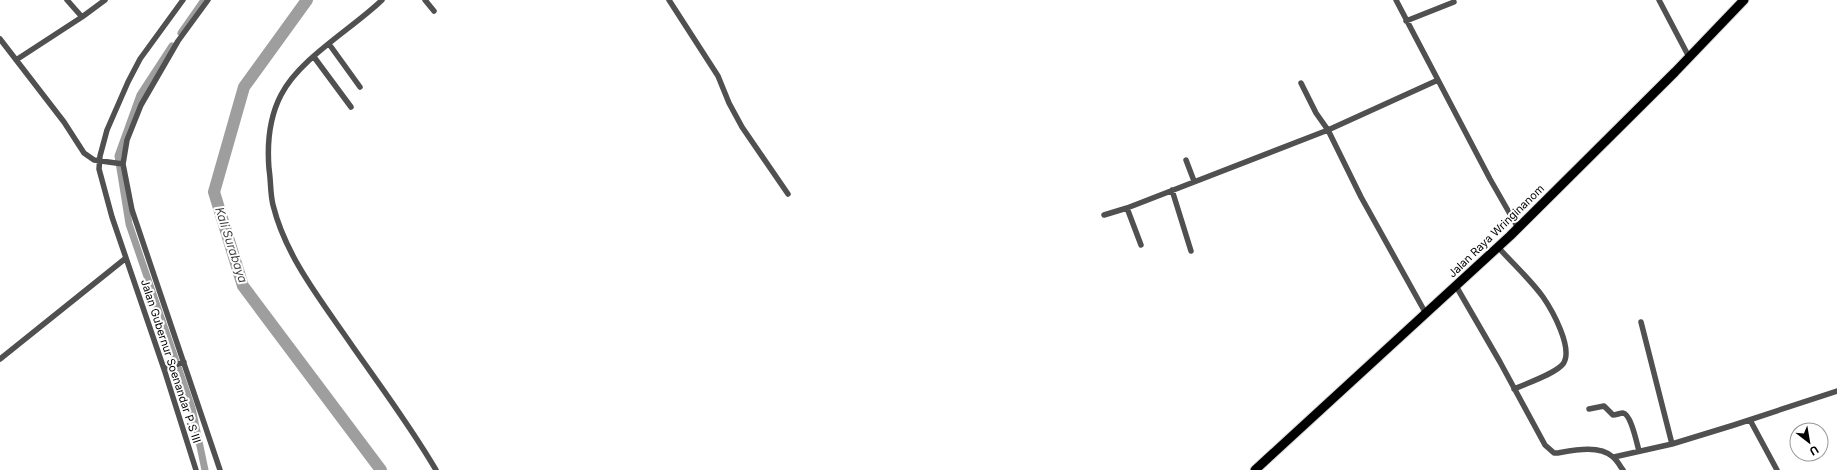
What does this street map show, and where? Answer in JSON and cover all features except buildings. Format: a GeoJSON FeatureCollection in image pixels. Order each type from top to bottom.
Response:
{"type":"FeatureCollection","features":[{"type":"Feature","properties":{"kind":"main road","name":"Jalan Raya Wringinanom"},"geometry":{"type":"LineString","coordinates":[[1255,470],[1518,228],[1744,0]]}},
{"type":"Feature","properties":{"kind":"street"},"geometry":{"type":"LineString","coordinates":[[68,0],[82,17]]}},
{"type":"Feature","properties":{"kind":"street"},"geometry":{"type":"LineString","coordinates":[[16,60],[82,17],[105,0]]}},
{"type":"Feature","properties":{"kind":"street"},"geometry":{"type":"LineString","coordinates":[[99,160],[109,124],[135,68],[153,40],[183,0]]}},
{"type":"Feature","properties":{"kind":"street"},"geometry":{"type":"LineString","coordinates":[[208,0],[172,50],[141,105],[127,140],[122,164],[132,210],[182,362],[220,470]]}},
{"type":"Feature","properties":{"kind":"street"},"geometry":{"type":"LineString","coordinates":[[382,0],[364,17],[314,57],[298,72],[285,88],[278,101],[272,121],[268,151],[271,194],[275,210],[290,249],[313,289],[436,470]]}},
{"type":"Feature","properties":{"kind":"street"},"geometry":{"type":"LineString","coordinates":[[425,0],[434,11]]}},
{"type":"Feature","properties":{"kind":"street"},"geometry":{"type":"LineString","coordinates":[[669,0],[718,76],[729,103],[742,127],[788,194]]}},
{"type":"Feature","properties":{"kind":"street"},"geometry":{"type":"LineString","coordinates":[[1396,0],[1518,228]]}},
{"type":"Feature","properties":{"kind":"street"},"geometry":{"type":"LineString","coordinates":[[1659,0],[1689,57]]}},
{"type":"Feature","properties":{"kind":"street"},"geometry":{"type":"LineString","coordinates":[[1406,21],[1454,2]]}},
{"type":"Feature","properties":{"kind":"street"},"geometry":{"type":"LineString","coordinates":[[0,39],[64,122],[84,153],[91,159],[122,164]]}},
{"type":"Feature","properties":{"kind":"street"},"geometry":{"type":"LineString","coordinates":[[329,44],[360,87]]}},
{"type":"Feature","properties":{"kind":"street"},"geometry":{"type":"LineString","coordinates":[[314,57],[351,107]]}},
{"type":"Feature","properties":{"kind":"street"},"geometry":{"type":"LineString","coordinates":[[1104,215],[1127,208],[1328,130],[1438,80]]}},
{"type":"Feature","properties":{"kind":"street"},"geometry":{"type":"LineString","coordinates":[[1301,83],[1316,113],[1328,130],[1361,197],[1426,312]]}},
{"type":"Feature","properties":{"kind":"street","name":"Jalan Gubernur Soenandar P.S III"},"geometry":{"type":"LineString","coordinates":[[99,160],[99,168],[112,217],[166,368],[196,470]]}},
{"type":"Feature","properties":{"kind":"street"},"geometry":{"type":"LineString","coordinates":[[1186,160],[1194,181]]}},
{"type":"Feature","properties":{"kind":"street"},"geometry":{"type":"LineString","coordinates":[[1172,190],[1191,251]]}},
{"type":"Feature","properties":{"kind":"street"},"geometry":{"type":"LineString","coordinates":[[1127,208],[1141,245]]}},
{"type":"Feature","properties":{"kind":"street"},"geometry":{"type":"LineString","coordinates":[[1498,247],[1542,296],[1553,313],[1566,350],[1564,363],[1558,369],[1514,389]]}},
{"type":"Feature","properties":{"kind":"street"},"geometry":{"type":"LineString","coordinates":[[0,359],[126,258]]}},
{"type":"Feature","properties":{"kind":"street"},"geometry":{"type":"LineString","coordinates":[[1456,286],[1540,438],[1548,449],[1558,453],[1591,450],[1600,451],[1614,457],[1623,470]]}},
{"type":"Feature","properties":{"kind":"street"},"geometry":{"type":"LineString","coordinates":[[1640,322],[1672,444]]}},
{"type":"Feature","properties":{"kind":"street"},"geometry":{"type":"LineString","coordinates":[[166,368],[182,362]]}},
{"type":"Feature","properties":{"kind":"street"},"geometry":{"type":"LineString","coordinates":[[1614,457],[1672,444],[1837,391]]}},
{"type":"Feature","properties":{"kind":"street"},"geometry":{"type":"LineString","coordinates":[[1589,409],[1604,406],[1613,415],[1623,413],[1626,415],[1631,422],[1639,452]]}},
{"type":"Feature","properties":{"kind":"street"},"geometry":{"type":"LineString","coordinates":[[1750,420],[1777,470]]}},
{"type":"Feature","properties":{"kind":"waterway"},"geometry":{"type":"LineString","coordinates":[[181,33],[204,0]]}},
{"type":"Feature","properties":{"kind":"waterway","name":"Kali Surabaya"},"geometry":{"type":"LineString","coordinates":[[307,0],[244,87],[214,192],[243,286],[381,470]]}},
{"type":"Feature","properties":{"kind":"waterway"},"geometry":{"type":"LineString","coordinates":[[172,46],[140,95],[118,156],[129,224],[192,408],[205,470]]}}]}
